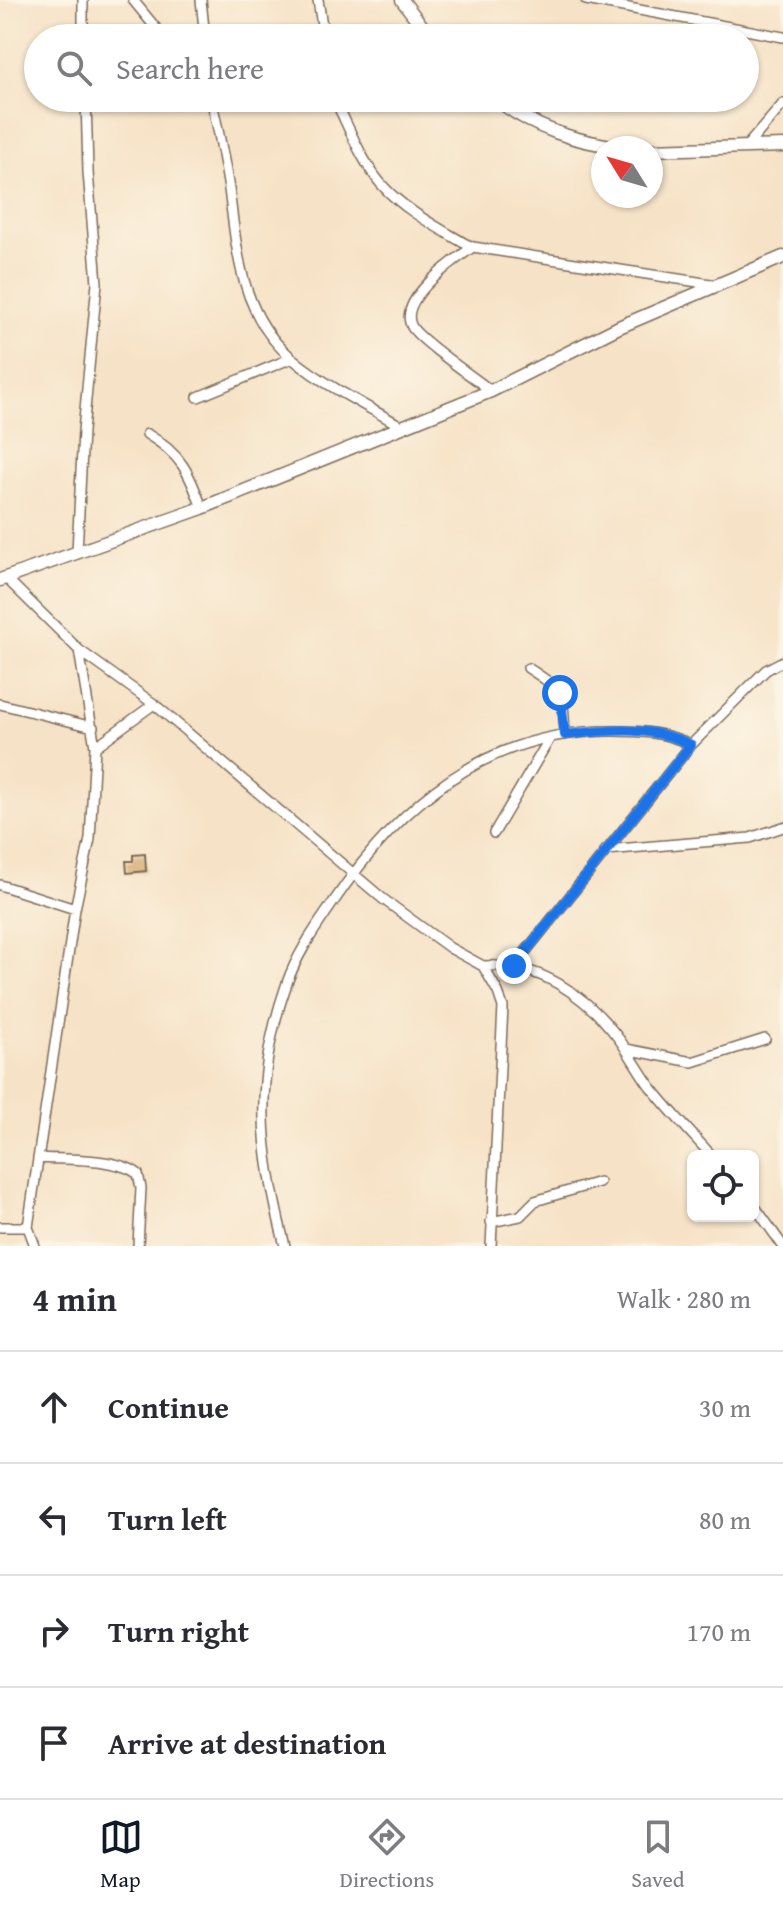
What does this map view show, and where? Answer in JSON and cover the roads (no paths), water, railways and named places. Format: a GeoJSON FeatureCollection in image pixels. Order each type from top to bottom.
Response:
{"type":"FeatureCollection","features":[{"type":"Feature","properties":{"kind":"main road"},"geometry":{"type":"LineString","coordinates":[[402,0],[420,24]]}},
{"type":"Feature","properties":{"kind":"main road"},"geometry":{"type":"LineString","coordinates":[[513,112],[542,128],[591,142]]}},
{"type":"Feature","properties":{"kind":"main road"},"geometry":{"type":"LineString","coordinates":[[663,150],[783,146]]}},
{"type":"Feature","properties":{"kind":"main road"},"geometry":{"type":"LineString","coordinates":[[3,579],[202,508],[491,391],[619,327],[783,257]]}},
{"type":"Feature","properties":{"kind":"street"},"geometry":{"type":"LineString","coordinates":[[83,0],[83,24]]}},
{"type":"Feature","properties":{"kind":"street"},"geometry":{"type":"LineString","coordinates":[[133,0],[153,24]]}},
{"type":"Feature","properties":{"kind":"street"},"geometry":{"type":"LineString","coordinates":[[201,0],[204,24]]}},
{"type":"Feature","properties":{"kind":"street"},"geometry":{"type":"LineString","coordinates":[[318,0],[322,24]]}},
{"type":"Feature","properties":{"kind":"street"},"geometry":{"type":"LineString","coordinates":[[586,0],[714,24]]}},
{"type":"Feature","properties":{"kind":"street"},"geometry":{"type":"LineString","coordinates":[[759,32],[783,37]]}},
{"type":"Feature","properties":{"kind":"street"},"geometry":{"type":"LineString","coordinates":[[746,147],[783,104]]}},
{"type":"Feature","properties":{"kind":"street"},"geometry":{"type":"LineString","coordinates":[[77,552],[83,431],[97,283],[86,112]]}},
{"type":"Feature","properties":{"kind":"street"},"geometry":{"type":"LineString","coordinates":[[214,112],[243,279],[268,333],[292,358],[401,426]]}},
{"type":"Feature","properties":{"kind":"street"},"geometry":{"type":"LineString","coordinates":[[341,112],[370,168],[383,186],[423,217],[473,247],[717,285]]}},
{"type":"Feature","properties":{"kind":"street"},"geometry":{"type":"LineString","coordinates":[[473,247],[435,274],[411,309],[410,321],[418,334],[491,391]]}},
{"type":"Feature","properties":{"kind":"street"},"geometry":{"type":"LineString","coordinates":[[198,397],[292,358]]}},
{"type":"Feature","properties":{"kind":"street"},"geometry":{"type":"LineString","coordinates":[[147,434],[166,445],[182,462],[202,508]]}},
{"type":"Feature","properties":{"kind":"street"},"geometry":{"type":"LineString","coordinates":[[3,579],[79,650],[154,704],[383,899],[450,948],[483,966],[514,966],[556,981],[594,1012],[626,1049],[649,1085],[707,1150]]}},
{"type":"Feature","properties":{"kind":"street"},"geometry":{"type":"LineString","coordinates":[[35,1246],[28,1227],[75,909],[90,839],[95,747],[79,650]]}},
{"type":"Feature","properties":{"kind":"street"},"geometry":{"type":"LineString","coordinates":[[514,966],[691,745],[766,670],[783,661]]}},
{"type":"Feature","properties":{"kind":"street"},"geometry":{"type":"LineString","coordinates":[[528,668],[553,684],[560,693],[565,735]]}},
{"type":"Feature","properties":{"kind":"street"},"geometry":{"type":"LineString","coordinates":[[0,704],[93,727]]}},
{"type":"Feature","properties":{"kind":"street"},"geometry":{"type":"LineString","coordinates":[[95,747],[154,704]]}},
{"type":"Feature","properties":{"kind":"street"},"geometry":{"type":"LineString","coordinates":[[285,1246],[275,1206],[262,1113],[273,1029],[297,958],[353,873],[408,812],[438,787],[497,752],[550,738],[597,731],[640,731],[677,738],[691,745]]}},
{"type":"Feature","properties":{"kind":"street"},"geometry":{"type":"LineString","coordinates":[[494,833],[550,738]]}},
{"type":"Feature","properties":{"kind":"street"},"geometry":{"type":"LineString","coordinates":[[606,850],[750,838],[783,827]]}},
{"type":"Feature","properties":{"kind":"street"},"geometry":{"type":"LineString","coordinates":[[0,885],[75,909]]}},
{"type":"Feature","properties":{"kind":"street"},"geometry":{"type":"LineString","coordinates":[[483,966],[503,1007],[491,1246]]}},
{"type":"Feature","properties":{"kind":"street"},"geometry":{"type":"LineString","coordinates":[[626,1049],[692,1062],[765,1039]]}},
{"type":"Feature","properties":{"kind":"street"},"geometry":{"type":"LineString","coordinates":[[38,1158],[110,1164],[126,1167],[138,1174],[141,1188],[138,1246]]}},
{"type":"Feature","properties":{"kind":"street"},"geometry":{"type":"LineString","coordinates":[[491,1222],[520,1216],[535,1201],[599,1182]]}},
{"type":"Feature","properties":{"kind":"street"},"geometry":{"type":"LineString","coordinates":[[759,1212],[783,1246]]}},
{"type":"Feature","properties":{"kind":"street"},"geometry":{"type":"LineString","coordinates":[[0,1227],[28,1227]]}}]}
